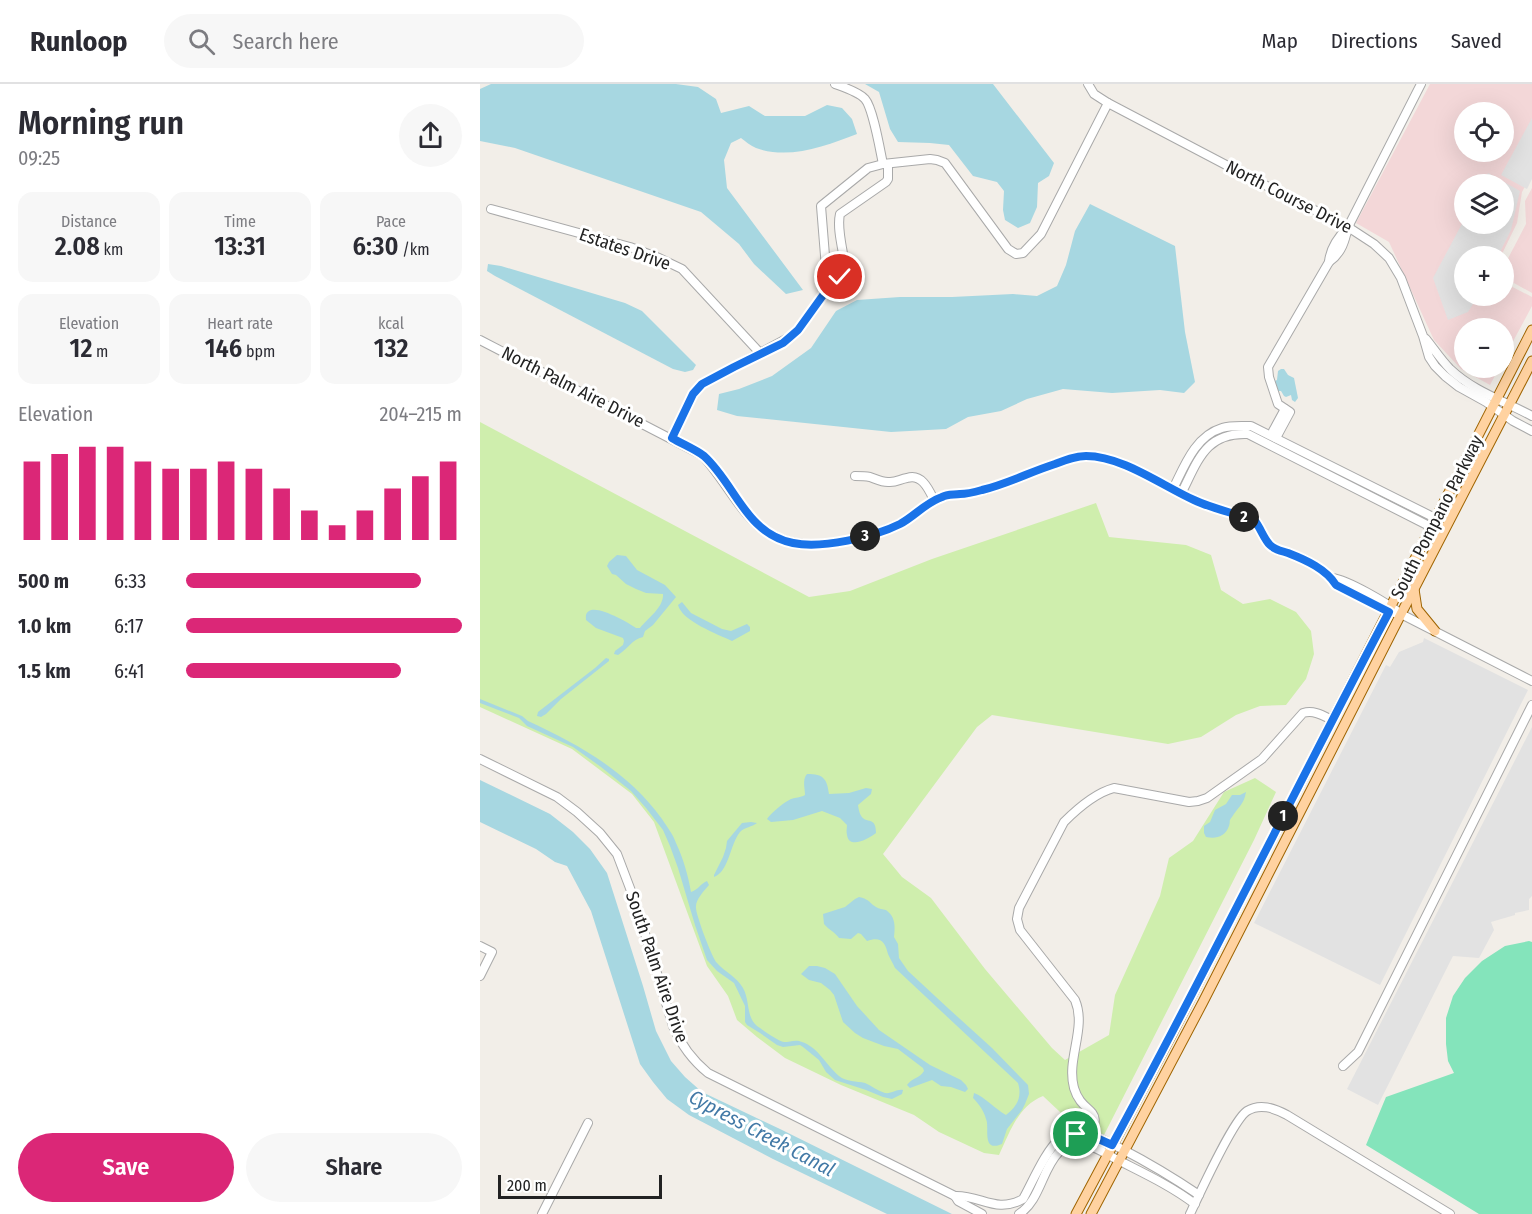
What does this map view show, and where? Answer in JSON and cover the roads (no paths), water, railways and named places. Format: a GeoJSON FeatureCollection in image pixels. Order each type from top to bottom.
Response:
{"type":"FeatureCollection","features":[{"type":"Feature","properties":{"kind":"main road","name":"South Pompano Parkway"},"geometry":{"type":"LineString","coordinates":[[1076,1214],[1192,996],[1532,330]]}},
{"type":"Feature","properties":{"kind":"main road","name":"South Pompano Parkway"},"geometry":{"type":"LineString","coordinates":[[1091,1214],[1203,1002],[1532,361]]}},
{"type":"Feature","properties":{"kind":"main road"},"geometry":{"type":"LineString","coordinates":[[1414,588],[1417,609],[1435,632]]}},
{"type":"Feature","properties":{"kind":"main road"},"geometry":{"type":"LineString","coordinates":[[1308,797],[1309,782],[1333,736],[1332,720]]}},
{"type":"Feature","properties":{"kind":"street"},"geometry":{"type":"LineString","coordinates":[[672,438],[693,394],[702,384],[783,343],[798,330],[834,280],[846,274],[840,214],[888,179],[886,164],[865,98],[835,84]]}},
{"type":"Feature","properties":{"kind":"street","name":"North Course Drive"},"geometry":{"type":"LineString","coordinates":[[1088,84],[1094,94],[1108,103],[1348,227],[1374,244],[1393,265],[1424,336],[1429,357],[1442,373],[1459,387],[1495,403],[1509,404],[1532,416]]}},
{"type":"Feature","properties":{"kind":"street"},"geometry":{"type":"LineString","coordinates":[[1276,438],[1273,431],[1287,410],[1278,404],[1268,367],[1329,262],[1346,240],[1348,227],[1421,84]]}},
{"type":"Feature","properties":{"kind":"street"},"geometry":{"type":"LineString","coordinates":[[834,280],[826,268],[821,206],[868,168],[886,164],[930,159],[945,163],[1008,249],[1016,254],[1023,253],[1041,234],[1108,103]]}},
{"type":"Feature","properties":{"kind":"street","name":"Estates Drive"},"geometry":{"type":"LineString","coordinates":[[491,209],[630,247],[682,269],[760,353]]}},
{"type":"Feature","properties":{"kind":"street","name":"North Palm Aire Drive"},"geometry":{"type":"LineString","coordinates":[[480,340],[702,455],[761,528],[794,543],[846,541],[870,535],[900,524],[944,495],[993,487],[1074,457],[1114,460],[1197,502],[1255,521],[1270,545],[1317,567],[1332,578],[1336,585],[1401,614],[1532,681]]}},
{"type":"Feature","properties":{"kind":"street"},"geometry":{"type":"LineString","coordinates":[[1495,403],[1504,415],[1532,431]]}},
{"type":"Feature","properties":{"kind":"street"},"geometry":{"type":"LineString","coordinates":[[1173,489],[1200,442],[1223,428],[1251,426],[1369,485],[1433,523]]}},
{"type":"Feature","properties":{"kind":"street"},"geometry":{"type":"LineString","coordinates":[[1181,494],[1198,461],[1217,439],[1248,434],[1366,494],[1433,523]]}},
{"type":"Feature","properties":{"kind":"street"},"geometry":{"type":"LineString","coordinates":[[1322,471],[1325,463]]}},
{"type":"Feature","properties":{"kind":"street"},"geometry":{"type":"LineString","coordinates":[[855,476],[888,482],[897,482],[910,477],[918,478],[926,484],[934,500]]}},
{"type":"Feature","properties":{"kind":"street"},"geometry":{"type":"LineString","coordinates":[[1366,494],[1369,485]]}},
{"type":"Feature","properties":{"kind":"street"},"geometry":{"type":"LineString","coordinates":[[1343,1066],[1358,1052],[1532,705]]}},
{"type":"Feature","properties":{"kind":"street"},"geometry":{"type":"LineString","coordinates":[[1087,1145],[1096,1120],[1074,1088],[1073,1071],[1080,1020],[1079,1010],[1075,1000],[1020,930],[1017,919],[1019,908],[1064,822],[1104,791],[1114,788],[1189,802],[1207,798],[1263,759],[1303,713],[1317,713],[1332,720]]}},
{"type":"Feature","properties":{"kind":"street","name":"South Palm Aire Drive"},"geometry":{"type":"LineString","coordinates":[[480,759],[557,797],[600,833],[616,854],[636,904],[680,1041],[698,1065],[708,1073],[955,1196],[963,1196],[992,1210],[1003,1211],[1017,1206],[1051,1147],[1058,1140],[1076,1134],[1092,1136],[1124,1150],[1171,1176],[1199,1195]]}},
{"type":"Feature","properties":{"kind":"street"},"geometry":{"type":"LineString","coordinates":[[480,946],[492,952],[480,976]]}},
{"type":"Feature","properties":{"kind":"street"},"geometry":{"type":"LineString","coordinates":[[1192,996],[1203,1002]]}},
{"type":"Feature","properties":{"kind":"street"},"geometry":{"type":"LineString","coordinates":[[1190,1214],[1240,1116],[1249,1110],[1262,1107],[1273,1108],[1287,1115],[1450,1214]]}},
{"type":"Feature","properties":{"kind":"street"},"geometry":{"type":"LineString","coordinates":[[542,1214],[588,1123]]}},
{"type":"Feature","properties":{"kind":"street"},"geometry":{"type":"LineString","coordinates":[[1018,1214],[1028,1205],[1058,1153],[1066,1146],[1076,1143],[1107,1154],[1166,1185],[1195,1204]]}},
{"type":"Feature","properties":{"kind":"street","name":"South Palm Aire Drive"},"geometry":{"type":"LineString","coordinates":[[955,1196],[958,1202],[982,1214]]}},
{"type":"Feature","properties":{"kind":"water"},"geometry":{"type":"Polygon","coordinates":[[[491,84],[676,84],[698,87],[716,99],[721,113],[749,106],[765,116],[805,116],[827,105],[842,108],[852,119],[857,134],[820,147],[781,153],[756,148],[741,138],[731,143],[724,160],[727,188],[803,290],[786,294],[754,264],[739,244],[701,212],[515,148],[480,141],[480,89],[491,84]]]}},
{"type":"Feature","properties":{"kind":"water"},"geometry":{"type":"Polygon","coordinates":[[[865,84],[993,84],[1054,163],[1049,176],[1038,183],[1037,207],[1030,223],[1018,228],[1005,220],[1004,191],[997,182],[973,176],[949,145],[898,142],[890,129],[879,92],[865,84]]]}},
{"type":"Feature","properties":{"kind":"water"},"geometry":{"type":"Polygon","coordinates":[[[1090,204],[1175,246],[1185,332],[1195,382],[1184,393],[1160,390],[1112,393],[1063,389],[1027,399],[1001,411],[968,417],[946,429],[891,432],[737,416],[717,410],[719,394],[772,376],[811,348],[836,311],[857,300],[1013,294],[1037,296],[1057,286],[1066,265],[1075,231],[1090,204]]]}},
{"type":"Feature","properties":{"kind":"water"},"geometry":{"type":"Polygon","coordinates":[[[488,264],[625,303],[642,311],[696,365],[693,370],[685,372],[673,369],[495,276],[487,271],[488,264]]]}},
{"type":"Feature","properties":{"kind":"water"},"geometry":{"type":"Polygon","coordinates":[[[1281,369],[1294,378],[1298,398],[1295,402],[1291,395],[1286,397],[1278,391],[1275,381],[1281,369]]]}},
{"type":"Feature","properties":{"kind":"water"},"geometry":{"type":"Polygon","coordinates":[[[617,555],[626,556],[637,570],[665,585],[676,597],[653,625],[645,631],[643,637],[618,655],[614,654],[623,645],[623,638],[596,628],[586,620],[587,613],[599,610],[640,628],[658,608],[663,594],[646,593],[626,584],[612,574],[607,566],[617,555]]]}},
{"type":"Feature","properties":{"kind":"water"},"geometry":{"type":"Polygon","coordinates":[[[682,602],[691,613],[722,629],[731,631],[747,624],[750,631],[732,641],[693,622],[681,611],[678,605],[682,602]]]}},
{"type":"Feature","properties":{"kind":"water"},"geometry":{"type":"Polygon","coordinates":[[[606,658],[609,661],[561,699],[546,714],[541,717],[537,716],[538,712],[606,658]]]}},
{"type":"Feature","properties":{"kind":"water"},"geometry":{"type":"Polygon","coordinates":[[[480,699],[522,716],[584,750],[602,761],[649,802],[675,840],[691,892],[707,881],[709,885],[696,905],[701,927],[717,963],[743,988],[751,1018],[757,1026],[781,1041],[798,1041],[808,1044],[842,1078],[865,1083],[885,1093],[903,1090],[902,1094],[892,1099],[835,1080],[826,1072],[819,1060],[800,1045],[783,1047],[777,1045],[747,1025],[745,1006],[734,983],[717,971],[707,960],[670,846],[663,830],[646,808],[631,791],[573,747],[527,726],[519,718],[480,703],[480,699]]]}},
{"type":"Feature","properties":{"kind":"water"},"geometry":{"type":"Polygon","coordinates":[[[807,774],[824,778],[829,794],[872,789],[871,794],[858,805],[862,817],[874,823],[876,833],[869,838],[852,842],[847,835],[847,825],[840,818],[822,811],[793,820],[771,822],[767,819],[788,801],[805,795],[804,781],[807,774]]]}},
{"type":"Feature","properties":{"kind":"water","name":"Cypress Creek Canal"},"geometry":{"type":"Polygon","coordinates":[[[480,780],[550,814],[590,849],[607,873],[656,1031],[671,1061],[685,1077],[702,1092],[952,1214],[887,1214],[773,1159],[689,1115],[667,1099],[640,1064],[591,911],[567,866],[555,862],[536,849],[480,822],[480,780]]]}},
{"type":"Feature","properties":{"kind":"water"},"geometry":{"type":"Polygon","coordinates":[[[1246,792],[1244,800],[1230,820],[1225,833],[1213,838],[1206,837],[1204,826],[1210,822],[1215,810],[1226,804],[1232,795],[1246,792]]]}},
{"type":"Feature","properties":{"kind":"water"},"geometry":{"type":"Polygon","coordinates":[[[742,823],[757,823],[740,832],[723,870],[714,877],[727,841],[742,823]]]}},
{"type":"Feature","properties":{"kind":"water"},"geometry":{"type":"Polygon","coordinates":[[[859,897],[868,900],[877,908],[886,910],[892,916],[899,958],[908,971],[992,1048],[1028,1085],[1029,1094],[1025,1104],[1007,1129],[1002,1144],[995,1146],[989,1142],[985,1116],[973,1098],[974,1093],[1006,1115],[1018,1101],[1020,1092],[1018,1083],[895,968],[882,941],[876,939],[867,941],[858,933],[851,939],[839,938],[824,924],[823,914],[845,907],[859,897]]]}},
{"type":"Feature","properties":{"kind":"water"},"geometry":{"type":"Polygon","coordinates":[[[809,966],[825,968],[835,974],[857,1006],[879,1030],[930,1065],[961,1080],[968,1089],[965,1092],[941,1086],[932,1080],[910,1088],[907,1085],[924,1071],[923,1068],[898,1049],[884,1046],[855,1033],[843,1022],[834,995],[830,990],[801,974],[809,966]]]}}]}
